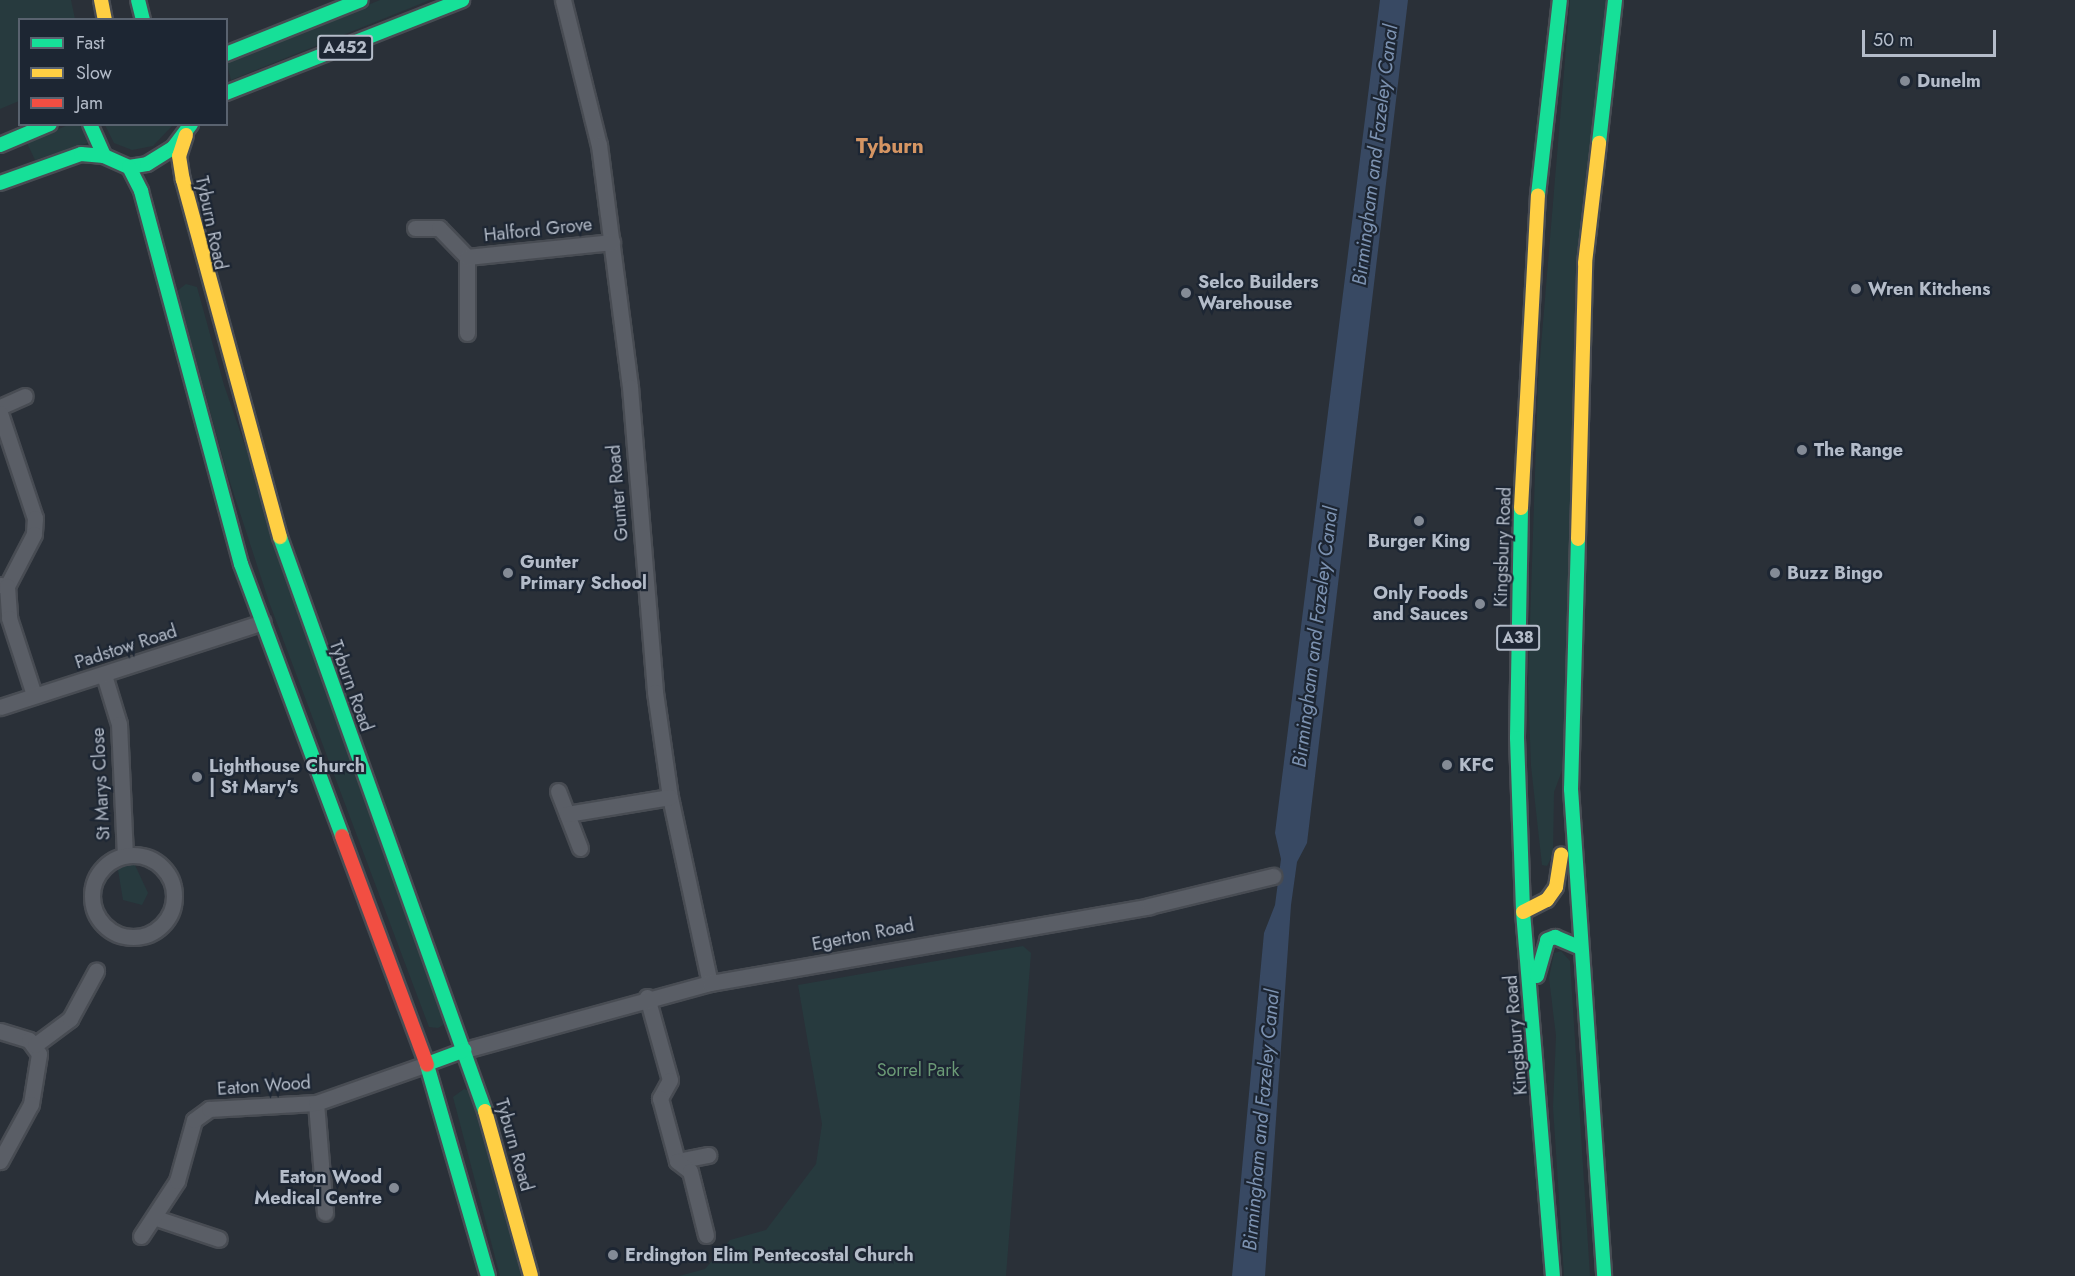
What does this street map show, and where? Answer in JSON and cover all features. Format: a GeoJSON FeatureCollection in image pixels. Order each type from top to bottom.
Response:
{"type":"FeatureCollection","features":[{"type":"Feature","properties":{"kind":"main road"},"geometry":{"type":"LineString","coordinates":[[101,0],[105,18]]}},
{"type":"Feature","properties":{"kind":"main road"},"geometry":{"type":"LineString","coordinates":[[138,0],[142,18]]}},
{"type":"Feature","properties":{"kind":"main road","name":"A452"},"geometry":{"type":"LineString","coordinates":[[228,53],[361,0]]}},
{"type":"Feature","properties":{"kind":"main road","name":"A452"},"geometry":{"type":"LineString","coordinates":[[228,92],[462,0]]}},
{"type":"Feature","properties":{"kind":"main road","name":"Kingsbury Road"},"geometry":{"type":"LineString","coordinates":[[1553,1276],[1523,912],[1519,555],[1538,202],[1560,0]]}},
{"type":"Feature","properties":{"kind":"main road"},"geometry":{"type":"LineString","coordinates":[[1604,1276],[1578,947],[1571,789],[1585,263],[1615,0]]}},
{"type":"Feature","properties":{"kind":"main road"},"geometry":{"type":"LineString","coordinates":[[0,145],[45,126]]}},
{"type":"Feature","properties":{"kind":"main road"},"geometry":{"type":"LineString","coordinates":[[91,126],[104,156]]}},
{"type":"Feature","properties":{"kind":"main road"},"geometry":{"type":"LineString","coordinates":[[129,167],[159,158],[189,130]]}},
{"type":"Feature","properties":{"kind":"main road","name":"Tyburn Road"},"geometry":{"type":"LineString","coordinates":[[189,130],[179,156],[183,180],[263,490],[465,1050],[531,1276]]}},
{"type":"Feature","properties":{"kind":"main road"},"geometry":{"type":"LineString","coordinates":[[0,183],[81,154],[104,156],[129,167],[141,191],[202,433],[263,622],[428,1064],[488,1276]]}},
{"type":"Feature","properties":{"kind":"main road"},"geometry":{"type":"LineString","coordinates":[[1523,912],[1546,900],[1556,887],[1571,789]]}},
{"type":"Feature","properties":{"kind":"main road"},"geometry":{"type":"LineString","coordinates":[[1532,1008],[1542,945],[1555,937],[1578,947]]}},
{"type":"Feature","properties":{"kind":"main road"},"geometry":{"type":"LineString","coordinates":[[428,1064],[465,1050]]}},
{"type":"Feature","properties":{"kind":"street","name":"Gunter Road"},"geometry":{"type":"LineString","coordinates":[[563,0],[599,146],[612,242],[655,692],[670,797],[710,983]]}},
{"type":"Feature","properties":{"kind":"street","name":"Halford Grove"},"geometry":{"type":"LineString","coordinates":[[414,228],[439,228],[467,257],[467,333]]}},
{"type":"Feature","properties":{"kind":"street","name":"Halford Grove"},"geometry":{"type":"LineString","coordinates":[[467,257],[612,242]]}},
{"type":"Feature","properties":{"kind":"street"},"geometry":{"type":"LineString","coordinates":[[0,407],[25,396]]}},
{"type":"Feature","properties":{"kind":"street"},"geometry":{"type":"LineString","coordinates":[[0,413],[35,518],[34,534],[4,585],[9,618],[34,695]]}},
{"type":"Feature","properties":{"kind":"street","name":"Padstow Road"},"geometry":{"type":"LineString","coordinates":[[0,707],[263,622]]}},
{"type":"Feature","properties":{"kind":"street","name":"St Marys Close"},"geometry":{"type":"LineString","coordinates":[[104,675],[119,724],[125,856]]}},
{"type":"Feature","properties":{"kind":"street"},"geometry":{"type":"LineString","coordinates":[[558,791],[580,848]]}},
{"type":"Feature","properties":{"kind":"street"},"geometry":{"type":"LineString","coordinates":[[567,814],[670,797]]}},
{"type":"Feature","properties":{"kind":"street","name":"St Marys Close"},"geometry":{"type":"LineString","coordinates":[[125,856],[146,857],[161,866],[174,898],[158,930],[140,938],[115,935],[99,923],[92,905],[94,881],[103,867],[125,856]]}},
{"type":"Feature","properties":{"kind":"street","name":"Egerton Road"},"geometry":{"type":"LineString","coordinates":[[465,1050],[647,997],[710,983],[1149,906],[1273,876]]}},
{"type":"Feature","properties":{"kind":"street"},"geometry":{"type":"LineString","coordinates":[[34,1045],[70,1019],[96,971]]}},
{"type":"Feature","properties":{"kind":"street"},"geometry":{"type":"LineString","coordinates":[[647,997],[670,1080],[660,1098],[677,1161],[690,1171],[706,1235]]}},
{"type":"Feature","properties":{"kind":"street"},"geometry":{"type":"LineString","coordinates":[[0,1031],[34,1045],[39,1054],[34,1093],[0,1161]]}},
{"type":"Feature","properties":{"kind":"street","name":"Eaton Wood"},"geometry":{"type":"LineString","coordinates":[[141,1236],[156,1218],[177,1180],[187,1135],[208,1109],[316,1103],[428,1064]]}},
{"type":"Feature","properties":{"kind":"street"},"geometry":{"type":"LineString","coordinates":[[316,1103],[325,1213]]}},
{"type":"Feature","properties":{"kind":"street"},"geometry":{"type":"LineString","coordinates":[[677,1161],[708,1155]]}},
{"type":"Feature","properties":{"kind":"street"},"geometry":{"type":"LineString","coordinates":[[156,1218],[219,1239]]}},
{"type":"Feature","properties":{"kind":"green space"},"geometry":{"type":"Polygon","coordinates":[[[0,0],[71,0],[75,18],[18,18],[18,101],[0,109],[0,0]]]}},
{"type":"Feature","properties":{"kind":"green space"},"geometry":{"type":"Polygon","coordinates":[[[380,0],[430,0],[231,80],[228,63],[380,0]]]}},
{"type":"Feature","properties":{"kind":"green space"},"geometry":{"type":"Polygon","coordinates":[[[1570,0],[1606,0],[1563,768],[1554,792],[1553,854],[1547,866],[1542,865],[1531,766],[1528,684],[1538,382],[1570,0]]]}},
{"type":"Feature","properties":{"kind":"green space"},"geometry":{"type":"Polygon","coordinates":[[[65,126],[80,126],[88,143],[35,160],[27,143],[65,126]]]}},
{"type":"Feature","properties":{"kind":"green space"},"geometry":{"type":"Polygon","coordinates":[[[106,126],[172,126],[153,146],[132,150],[114,143],[106,126]]]}},
{"type":"Feature","properties":{"kind":"green space"},"geometry":{"type":"Polygon","coordinates":[[[186,284],[197,287],[224,385],[445,1024],[438,1028],[429,1027],[269,602],[227,473],[177,291],[186,284]]]}},
{"type":"Feature","properties":{"kind":"green space"},"geometry":{"type":"Polygon","coordinates":[[[123,865],[135,865],[148,893],[142,905],[123,900],[118,870],[123,865]]]}},
{"type":"Feature","properties":{"kind":"green space","name":"Sorrel Park"},"geometry":{"type":"Polygon","coordinates":[[[1023,946],[1031,953],[1006,1276],[679,1276],[705,1269],[730,1240],[766,1230],[816,1164],[822,1124],[798,985],[1023,946]]]}},
{"type":"Feature","properties":{"kind":"green space"},"geometry":{"type":"Polygon","coordinates":[[[1561,951],[1570,961],[1590,1276],[1564,1276],[1553,1107],[1556,1036],[1549,978],[1554,953],[1561,951]]]}},
{"type":"Feature","properties":{"kind":"green space"},"geometry":{"type":"Polygon","coordinates":[[[464,1089],[473,1092],[523,1276],[500,1276],[453,1097],[464,1089]]]}},
{"type":"Feature","properties":{"kind":"water","name":"Birmingham and Fazeley Canal"},"geometry":{"type":"Polygon","coordinates":[[[1380,0],[1408,0],[1307,843],[1297,862],[1291,905],[1265,1276],[1232,1276],[1264,933],[1275,905],[1281,859],[1275,833],[1380,0]]]}},
{"type":"Feature","properties":{"kind":"traffic: fast"},"geometry":{"type":"LineString","coordinates":[[138,0],[142,18]]}},
{"type":"Feature","properties":{"kind":"traffic: fast"},"geometry":{"type":"LineString","coordinates":[[228,53],[361,0]]}},
{"type":"Feature","properties":{"kind":"traffic: fast"},"geometry":{"type":"LineString","coordinates":[[228,92],[462,0]]}},
{"type":"Feature","properties":{"kind":"traffic: fast"},"geometry":{"type":"LineString","coordinates":[[1538,195],[1560,0]]}},
{"type":"Feature","properties":{"kind":"traffic: fast"},"geometry":{"type":"LineString","coordinates":[[1599,143],[1615,0]]}},
{"type":"Feature","properties":{"kind":"traffic: fast"},"geometry":{"type":"LineString","coordinates":[[0,145],[45,126]]}},
{"type":"Feature","properties":{"kind":"traffic: fast"},"geometry":{"type":"LineString","coordinates":[[91,126],[104,156],[129,167],[147,164],[173,148],[190,126]]}},
{"type":"Feature","properties":{"kind":"traffic: fast"},"geometry":{"type":"LineString","coordinates":[[0,183],[81,154],[104,156]]}},
{"type":"Feature","properties":{"kind":"traffic: fast"},"geometry":{"type":"LineString","coordinates":[[129,167],[141,191],[241,564],[342,836]]}},
{"type":"Feature","properties":{"kind":"traffic: fast"},"geometry":{"type":"LineString","coordinates":[[1521,508],[1517,738],[1523,912],[1553,1276]]}},
{"type":"Feature","properties":{"kind":"traffic: fast"},"geometry":{"type":"LineString","coordinates":[[280,537],[485,1111]]}},
{"type":"Feature","properties":{"kind":"traffic: fast"},"geometry":{"type":"LineString","coordinates":[[1578,539],[1571,789],[1604,1276]]}},
{"type":"Feature","properties":{"kind":"traffic: fast"},"geometry":{"type":"LineString","coordinates":[[1537,976],[1547,940],[1555,937],[1578,947]]}},
{"type":"Feature","properties":{"kind":"traffic: fast"},"geometry":{"type":"LineString","coordinates":[[427,1064],[465,1050]]}},
{"type":"Feature","properties":{"kind":"traffic: fast"},"geometry":{"type":"LineString","coordinates":[[427,1065],[488,1276]]}},
{"type":"Feature","properties":{"kind":"traffic: slow"},"geometry":{"type":"LineString","coordinates":[[101,0],[105,18]]}},
{"type":"Feature","properties":{"kind":"traffic: slow"},"geometry":{"type":"LineString","coordinates":[[186,135],[179,156],[183,180],[280,537]]}},
{"type":"Feature","properties":{"kind":"traffic: slow"},"geometry":{"type":"LineString","coordinates":[[1578,539],[1585,263],[1599,143]]}},
{"type":"Feature","properties":{"kind":"traffic: slow"},"geometry":{"type":"LineString","coordinates":[[1521,508],[1538,195]]}},
{"type":"Feature","properties":{"kind":"traffic: slow"},"geometry":{"type":"LineString","coordinates":[[1523,912],[1547,900],[1556,887],[1561,854]]}},
{"type":"Feature","properties":{"kind":"traffic: slow"},"geometry":{"type":"LineString","coordinates":[[485,1111],[531,1276]]}},
{"type":"Feature","properties":{"kind":"traffic: jam"},"geometry":{"type":"LineString","coordinates":[[342,836],[427,1065]]}},
{"type":"Feature","properties":{"kind":"place","name":"Dunelm"},"geometry":{"type":"Point","coordinates":[1905,81]}},
{"type":"Feature","properties":{"kind":"place","name":"Wren Kitchens"},"geometry":{"type":"Point","coordinates":[1856,289]}},
{"type":"Feature","properties":{"kind":"place","name":"Selco Builders Warehouse"},"geometry":{"type":"Point","coordinates":[1186,293]}},
{"type":"Feature","properties":{"kind":"place","name":"The Range"},"geometry":{"type":"Point","coordinates":[1802,450]}},
{"type":"Feature","properties":{"kind":"place","name":"Burger King"},"geometry":{"type":"Point","coordinates":[1419,521]}},
{"type":"Feature","properties":{"kind":"place","name":"Gunter Primary School"},"geometry":{"type":"Point","coordinates":[508,573]}},
{"type":"Feature","properties":{"kind":"place","name":"Buzz Bingo"},"geometry":{"type":"Point","coordinates":[1775,573]}},
{"type":"Feature","properties":{"kind":"place","name":"Only Foods and Sauces"},"geometry":{"type":"Point","coordinates":[1480,604]}},
{"type":"Feature","properties":{"kind":"place","name":"KFC"},"geometry":{"type":"Point","coordinates":[1447,765]}},
{"type":"Feature","properties":{"kind":"place","name":"Lighthouse Church | St Mary's"},"geometry":{"type":"Point","coordinates":[197,777]}},
{"type":"Feature","properties":{"kind":"place","name":"Eaton Wood Medical Centre"},"geometry":{"type":"Point","coordinates":[394,1188]}},
{"type":"Feature","properties":{"kind":"place","name":"Erdington Elim Pentecostal Church"},"geometry":{"type":"Point","coordinates":[613,1255]}},
{"type":"Feature","properties":{"kind":"district","name":"Tyburn"},"geometry":{"type":"Point","coordinates":[890,146]}}]}
